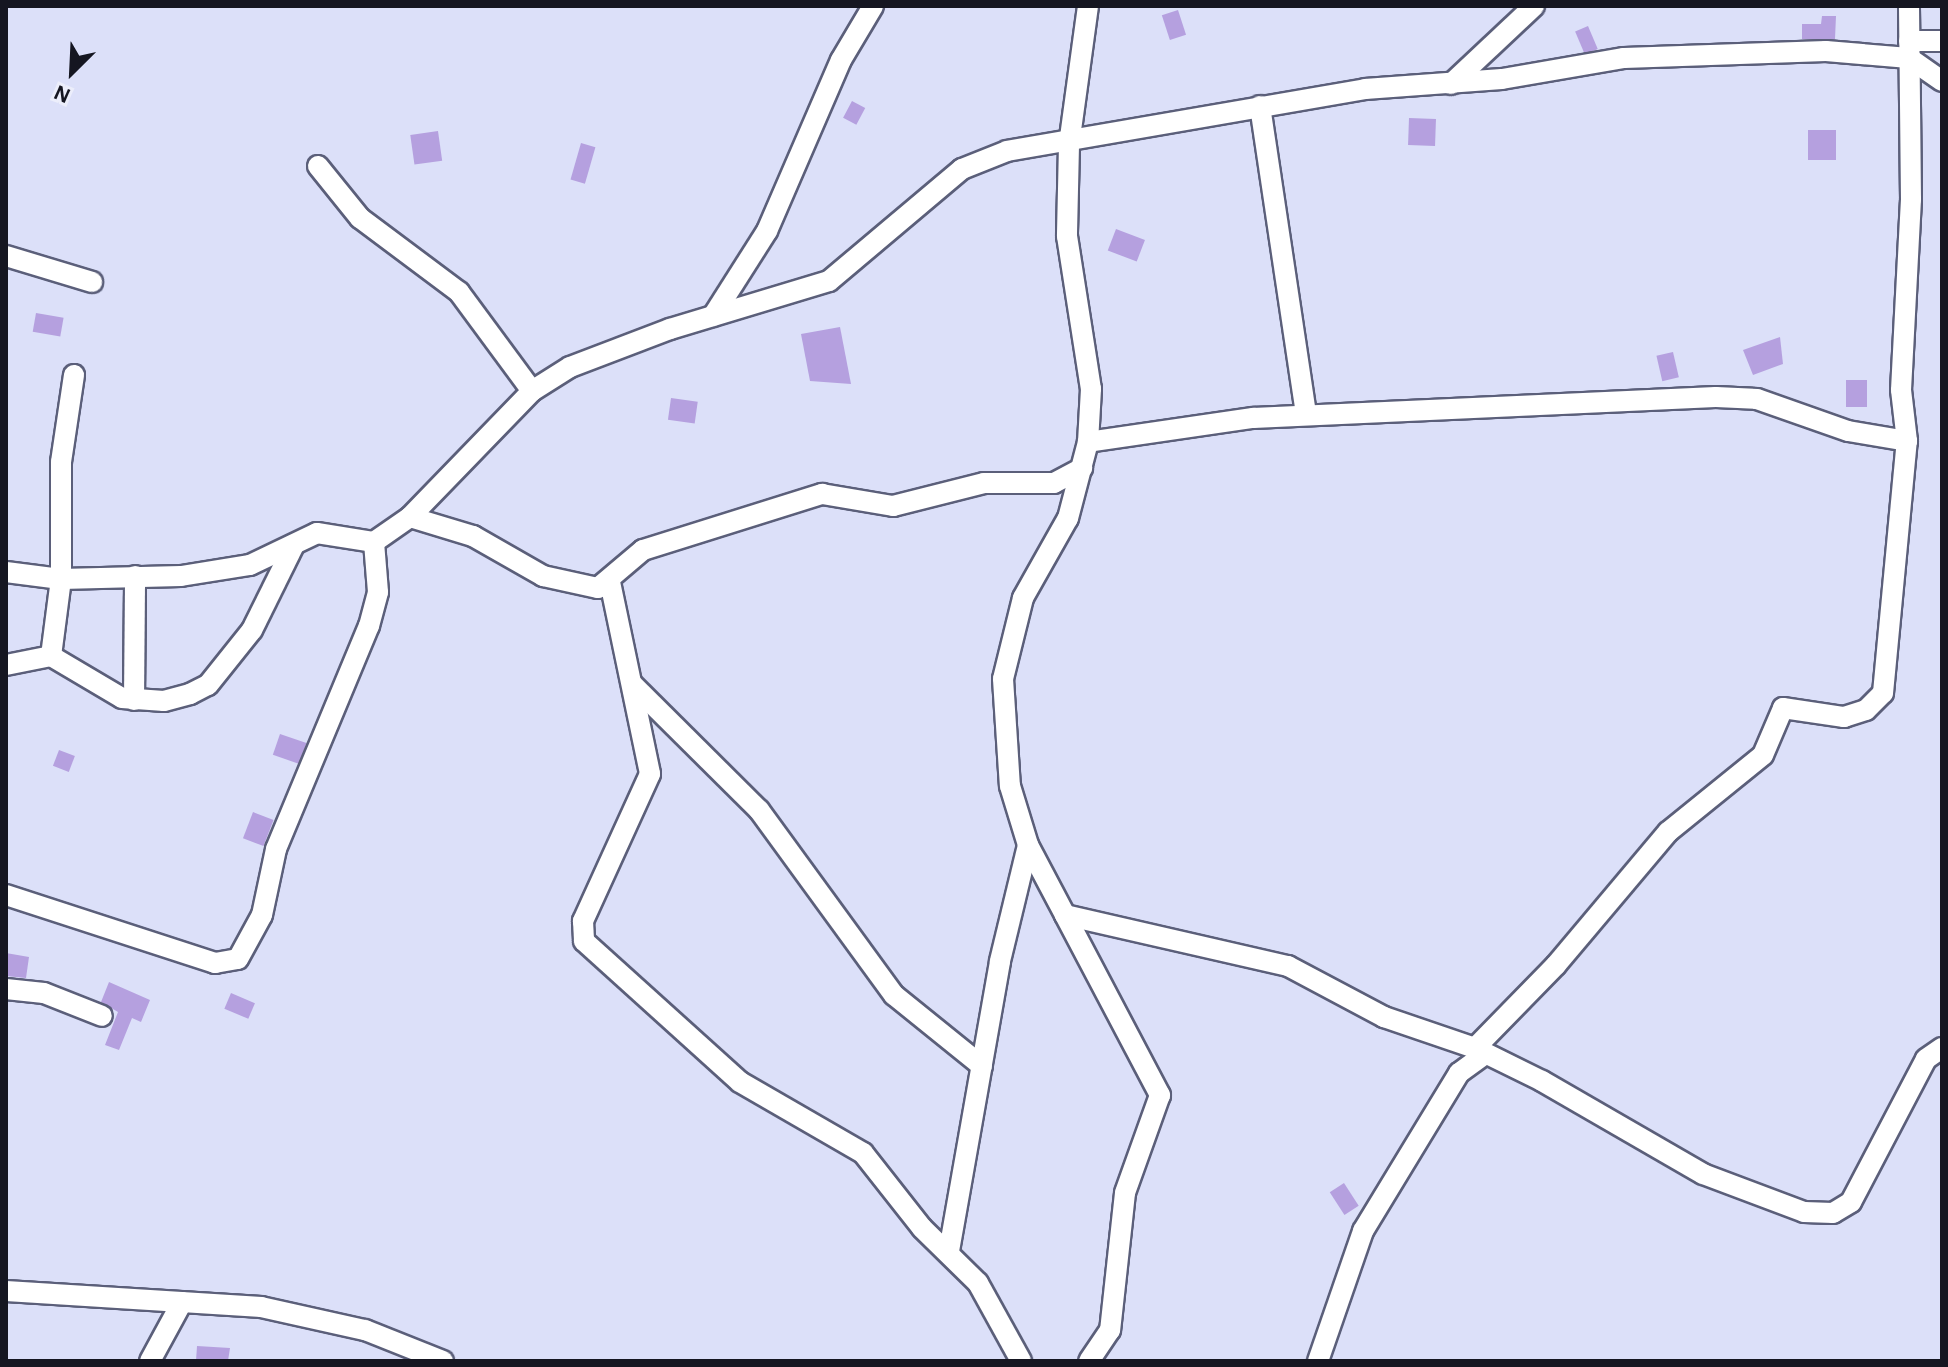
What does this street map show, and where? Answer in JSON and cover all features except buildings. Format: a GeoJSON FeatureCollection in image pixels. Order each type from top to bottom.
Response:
{"type":"FeatureCollection","features":[{"type":"Feature","properties":{"kind":"street"},"geometry":{"type":"LineString","coordinates":[[713,316],[773,219],[835,75],[873,6]]}},
{"type":"Feature","properties":{"kind":"street"},"geometry":{"type":"LineString","coordinates":[[1088,6],[1069,145],[1067,236],[1091,389],[1088,442],[1068,518],[1023,598],[1003,679],[1010,786],[1028,845],[1160,1095],[1125,1193],[1110,1330],[1089,1361]]}},
{"type":"Feature","properties":{"kind":"street"},"geometry":{"type":"LineString","coordinates":[[1451,84],[1534,6]]}},
{"type":"Feature","properties":{"kind":"street"},"geometry":{"type":"LineString","coordinates":[[1318,1361],[1363,1231],[1459,1073],[1556,965],[1668,832],[1763,755],[1783,708],[1844,717],[1876,702],[1887,677],[1907,441],[1901,390],[1911,199],[1909,6]]}},
{"type":"Feature","properties":{"kind":"street"},"geometry":{"type":"LineString","coordinates":[[6,572],[61,579],[219,573],[294,545],[317,533],[374,542],[410,517],[532,391],[570,367],[713,316],[829,281],[984,157],[1069,145],[1260,106],[1365,89],[1451,84],[1566,64],[1733,51],[1909,49],[1942,41]]}},
{"type":"Feature","properties":{"kind":"street"},"geometry":{"type":"LineString","coordinates":[[1909,49],[1942,81]]}},
{"type":"Feature","properties":{"kind":"street"},"geometry":{"type":"LineString","coordinates":[[1260,106],[1306,414]]}},
{"type":"Feature","properties":{"kind":"street"},"geometry":{"type":"LineString","coordinates":[[318,166],[360,218],[459,292],[532,391]]}},
{"type":"Feature","properties":{"kind":"street"},"geometry":{"type":"LineString","coordinates":[[6,256],[92,282]]}},
{"type":"Feature","properties":{"kind":"street"},"geometry":{"type":"LineString","coordinates":[[51,656],[61,579],[61,462],[74,375]]}},
{"type":"Feature","properties":{"kind":"street"},"geometry":{"type":"LineString","coordinates":[[1088,442],[1306,414],[1716,397],[1757,399],[1848,431],[1907,441]]}},
{"type":"Feature","properties":{"kind":"street"},"geometry":{"type":"LineString","coordinates":[[410,517],[473,536],[556,580],[587,587],[610,582],[643,550],[822,494],[893,506],[984,483],[1054,483],[1082,468]]}},
{"type":"Feature","properties":{"kind":"street"},"geometry":{"type":"LineString","coordinates":[[6,895],[215,963],[238,959],[262,915],[276,849],[369,626],[378,592],[374,542]]}},
{"type":"Feature","properties":{"kind":"street"},"geometry":{"type":"LineString","coordinates":[[6,665],[51,656],[134,700],[164,701],[208,685],[252,630],[294,545]]}},
{"type":"Feature","properties":{"kind":"street"},"geometry":{"type":"LineString","coordinates":[[134,700],[135,576]]}},
{"type":"Feature","properties":{"kind":"street"},"geometry":{"type":"LineString","coordinates":[[610,582],[650,774],[583,921],[584,941],[740,1082],[863,1153],[922,1228],[949,1251],[985,1292],[1021,1361]]}},
{"type":"Feature","properties":{"kind":"street"},"geometry":{"type":"LineString","coordinates":[[633,685],[759,810],[894,995],[982,1066]]}},
{"type":"Feature","properties":{"kind":"street"},"geometry":{"type":"LineString","coordinates":[[949,1251],[982,1066],[1028,845]]}},
{"type":"Feature","properties":{"kind":"street"},"geometry":{"type":"LineString","coordinates":[[1065,915],[1288,966],[1384,1017],[1480,1051],[1703,1174],[1804,1212],[1833,1213],[1865,1184],[1926,1059],[1942,1048]]}},
{"type":"Feature","properties":{"kind":"street"},"geometry":{"type":"LineString","coordinates":[[6,989],[44,993],[102,1016]]}},
{"type":"Feature","properties":{"kind":"street"},"geometry":{"type":"LineString","coordinates":[[6,1291],[261,1307],[365,1330],[437,1360]]}},
{"type":"Feature","properties":{"kind":"street"},"geometry":{"type":"LineString","coordinates":[[150,1361],[182,1302]]}}]}
